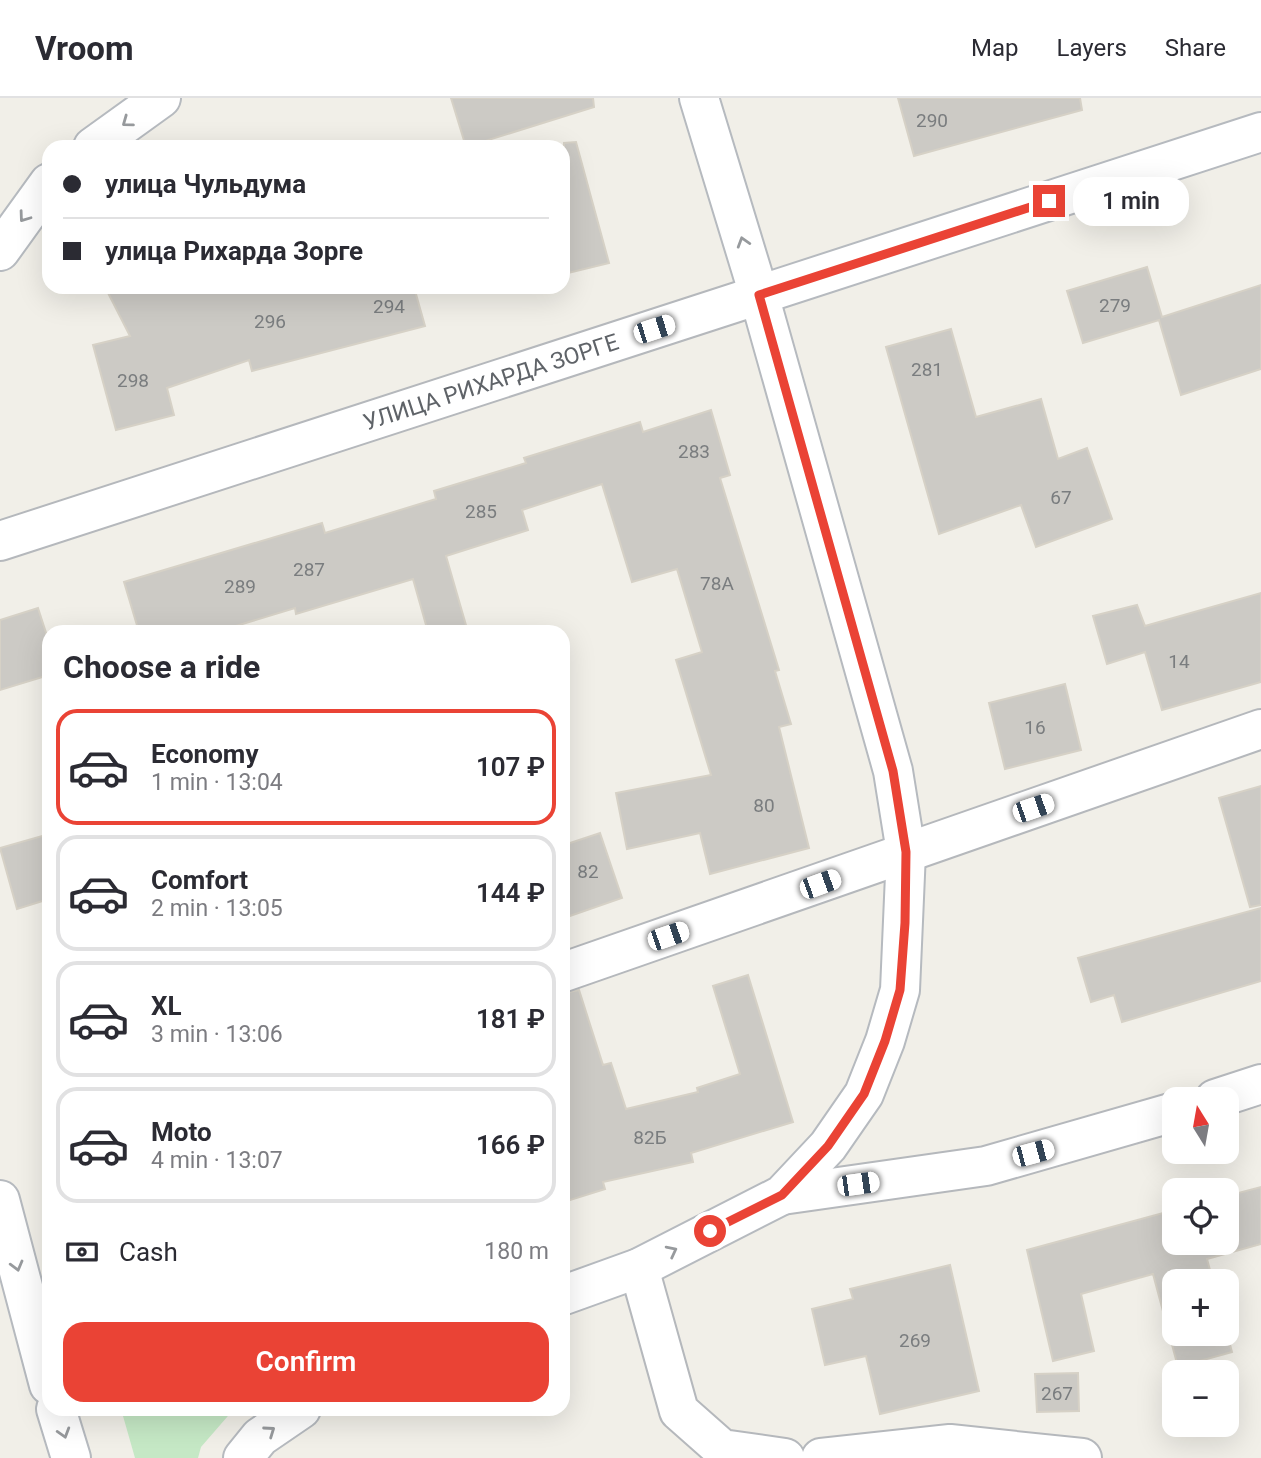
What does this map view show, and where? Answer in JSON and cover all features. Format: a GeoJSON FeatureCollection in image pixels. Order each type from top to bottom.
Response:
{"type":"FeatureCollection","features":[{"type":"Feature","properties":{"kind":"street"},"geometry":{"type":"LineString","coordinates":[[103,140],[161,98]]}},
{"type":"Feature","properties":{"kind":"street"},"geometry":{"type":"LineString","coordinates":[[699,98],[759,295],[893,771],[906,852],[900,990],[885,1041],[857,1104],[828,1146],[782,1195]]}},
{"type":"Feature","properties":{"kind":"street","name":"УЛИЦА РИХАРДА ЗОРГЕ"},"geometry":{"type":"LineString","coordinates":[[0,541],[1261,132]]}},
{"type":"Feature","properties":{"kind":"street"},"geometry":{"type":"LineString","coordinates":[[0,251],[42,193]]}},
{"type":"Feature","properties":{"kind":"street"},"geometry":{"type":"LineString","coordinates":[[570,970],[1261,729]]}},
{"type":"Feature","properties":{"kind":"street"},"geometry":{"type":"LineString","coordinates":[[1239,1091],[1261,1084]]}},
{"type":"Feature","properties":{"kind":"street"},"geometry":{"type":"LineString","coordinates":[[570,1293],[639,1268],[782,1195],[986,1166],[1162,1115]]}},
{"type":"Feature","properties":{"kind":"street"},"geometry":{"type":"LineString","coordinates":[[0,1200],[42,1359]]}},
{"type":"Feature","properties":{"kind":"street"},"geometry":{"type":"LineString","coordinates":[[639,1268],[679,1411],[722,1449],[785,1458]]}},
{"type":"Feature","properties":{"kind":"street"},"geometry":{"type":"LineString","coordinates":[[58,1416],[71,1458]]}},
{"type":"Feature","properties":{"kind":"street"},"geometry":{"type":"LineString","coordinates":[[243,1458],[260,1437],[291,1416]]}},
{"type":"Feature","properties":{"kind":"street"},"geometry":{"type":"LineString","coordinates":[[821,1458],[950,1444],[1082,1458]]}},
{"type":"Feature","properties":{"kind":"green space"},"geometry":{"type":"Polygon","coordinates":[[[123,1416],[228,1416],[201,1447],[198,1458],[135,1458],[123,1416]]]}},
{"type":"Feature","properties":{"kind":"building"},"geometry":{"type":"Polygon","coordinates":[[[451,98],[593,98],[594,107],[488,140],[464,140],[451,98]]]}},
{"type":"Feature","properties":{"kind":"building"},"geometry":{"type":"Polygon","coordinates":[[[898,98],[1080,98],[1082,110],[914,156],[898,98]]]}},
{"type":"Feature","properties":{"kind":"building"},"geometry":{"type":"Polygon","coordinates":[[[570,142],[576,142],[609,263],[570,273],[570,142]]]}},
{"type":"Feature","properties":{"kind":"building"},"geometry":{"type":"Polygon","coordinates":[[[1147,267],[1162,317],[1261,285],[1261,369],[1181,395],[1159,320],[1083,343],[1067,291],[1147,267]]]}},
{"type":"Feature","properties":{"kind":"building"},"geometry":{"type":"Polygon","coordinates":[[[109,294],[416,294],[425,326],[252,371],[249,360],[167,388],[174,415],[116,430],[93,345],[130,336],[109,294]]]}},
{"type":"Feature","properties":{"kind":"building"},"geometry":{"type":"Polygon","coordinates":[[[951,329],[976,417],[1041,399],[1058,459],[1087,448],[1112,519],[1036,547],[1021,505],[939,534],[886,347],[951,329]]]}},
{"type":"Feature","properties":{"kind":"building"},"geometry":{"type":"Polygon","coordinates":[[[711,410],[730,475],[720,478],[779,670],[775,671],[791,724],[779,727],[809,848],[710,874],[700,833],[627,849],[616,793],[711,775],[676,660],[702,652],[677,569],[632,582],[602,484],[522,510],[528,530],[446,556],[466,625],[426,625],[413,579],[296,614],[295,608],[239,625],[137,625],[124,582],[322,523],[325,533],[436,499],[434,491],[526,463],[524,458],[640,422],[643,432],[711,410]]]}},
{"type":"Feature","properties":{"kind":"building"},"geometry":{"type":"Polygon","coordinates":[[[1261,593],[1261,682],[1162,710],[1145,652],[1107,664],[1093,616],[1137,605],[1145,626],[1261,593]]]}},
{"type":"Feature","properties":{"kind":"building"},"geometry":{"type":"Polygon","coordinates":[[[38,608],[44,625],[42,677],[0,690],[0,620],[38,608]]]}},
{"type":"Feature","properties":{"kind":"building"},"geometry":{"type":"Polygon","coordinates":[[[1065,684],[1081,750],[1005,769],[989,703],[1065,684]]]}},
{"type":"Feature","properties":{"kind":"building"},"geometry":{"type":"Polygon","coordinates":[[[1261,786],[1261,905],[1250,907],[1219,798],[1261,786]]]}},
{"type":"Feature","properties":{"kind":"building"},"geometry":{"type":"Polygon","coordinates":[[[600,833],[622,898],[570,916],[570,843],[600,833]]]}},
{"type":"Feature","properties":{"kind":"building"},"geometry":{"type":"Polygon","coordinates":[[[42,836],[42,901],[17,909],[0,848],[42,836]]]}},
{"type":"Feature","properties":{"kind":"building"},"geometry":{"type":"Polygon","coordinates":[[[1261,908],[1261,981],[1122,1022],[1114,995],[1091,1002],[1078,958],[1261,908]]]}},
{"type":"Feature","properties":{"kind":"building"},"geometry":{"type":"Polygon","coordinates":[[[748,975],[793,1122],[691,1153],[693,1162],[603,1182],[605,1189],[570,1200],[570,992],[579,990],[603,1065],[611,1063],[626,1109],[698,1092],[697,1088],[740,1074],[713,986],[748,975]]]}},
{"type":"Feature","properties":{"kind":"building"},"geometry":{"type":"Polygon","coordinates":[[[1261,1187],[1261,1244],[1239,1250],[1239,1193],[1261,1187]]]}},
{"type":"Feature","properties":{"kind":"building"},"geometry":{"type":"Polygon","coordinates":[[[1162,1213],[1162,1255],[1221,1255],[1207,1259],[1210,1269],[1162,1269],[1162,1307],[1153,1274],[1081,1294],[1094,1351],[1053,1361],[1027,1250],[1162,1213]]]}},
{"type":"Feature","properties":{"kind":"building"},"geometry":{"type":"Polygon","coordinates":[[[950,1265],[979,1391],[880,1414],[866,1356],[825,1365],[812,1309],[853,1299],[850,1289],[950,1265]]]}},
{"type":"Feature","properties":{"kind":"building"},"geometry":{"type":"Polygon","coordinates":[[[1172,1346],[1230,1346],[1232,1352],[1203,1360],[1176,1360],[1172,1346]]]}},
{"type":"Feature","properties":{"kind":"building"},"geometry":{"type":"Polygon","coordinates":[[[1078,1373],[1079,1411],[1037,1412],[1035,1374],[1078,1373]]]}},
{"type":"Feature","properties":{"kind":"route"},"geometry":{"type":"LineString","coordinates":[[710,1231],[782,1195],[828,1146],[864,1094],[885,1041],[900,990],[905,923],[906,852],[893,771],[759,295],[1049,201]]}}]}
